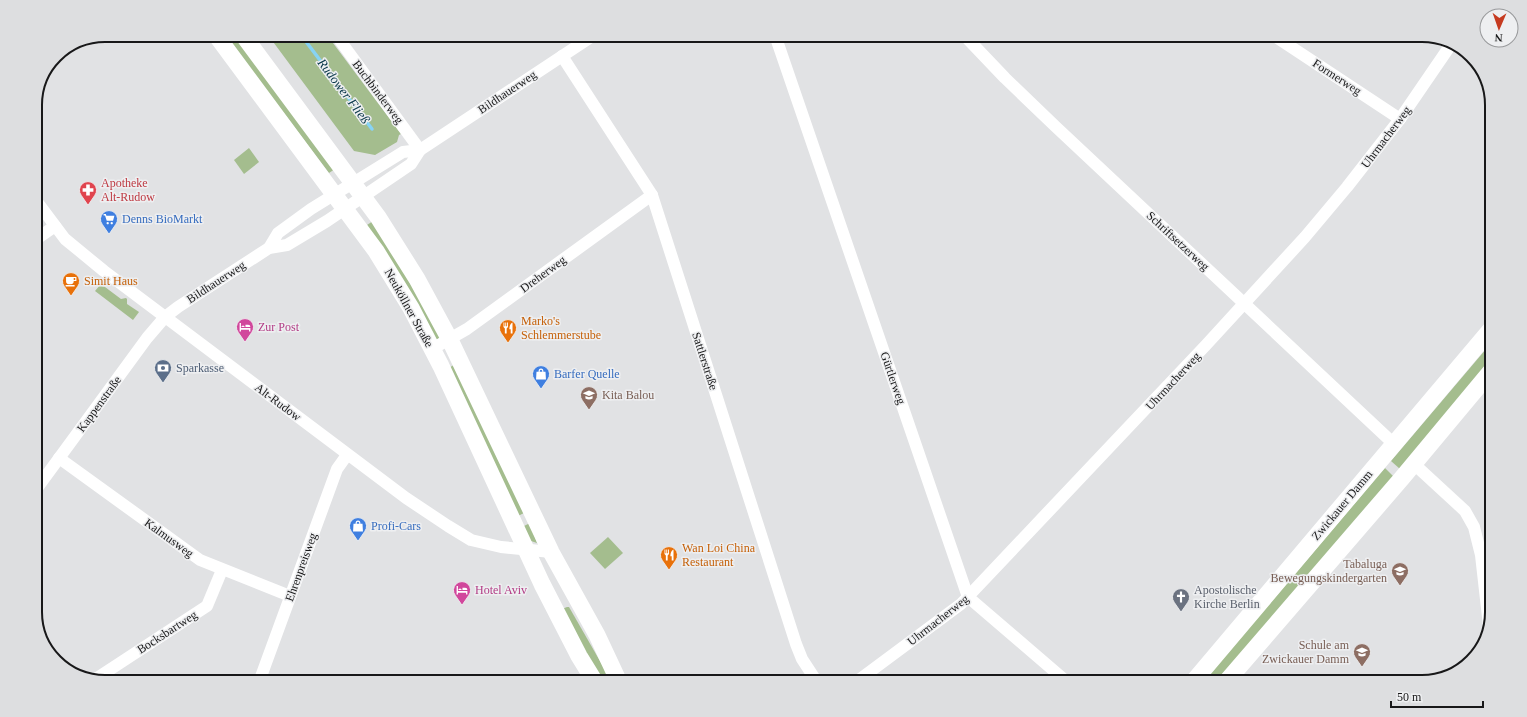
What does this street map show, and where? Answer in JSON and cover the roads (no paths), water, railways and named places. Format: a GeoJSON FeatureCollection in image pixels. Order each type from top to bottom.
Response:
{"type":"FeatureCollection","features":[{"type":"Feature","properties":{"kind":"main road","name":"Neuköllner Straße"},"geometry":{"type":"LineString","coordinates":[[221,42],[344,210],[376,251],[411,308],[432,349],[525,549],[555,609],[591,675]]}},
{"type":"Feature","properties":{"kind":"main road","name":"Neuköllner Straße"},"geometry":{"type":"LineString","coordinates":[[248,42],[364,197],[406,260],[450,340],[551,552],[597,635],[616,675]]}},
{"type":"Feature","properties":{"kind":"main road","name":"Zwickauer Damm"},"geometry":{"type":"LineString","coordinates":[[1199,675],[1485,336]]}},
{"type":"Feature","properties":{"kind":"main road"},"geometry":{"type":"LineString","coordinates":[[1232,675],[1414,464],[1485,378]]}},
{"type":"Feature","properties":{"kind":"main road"},"geometry":{"type":"LineString","coordinates":[[555,609],[576,599]]}},
{"type":"Feature","properties":{"kind":"street","name":"Buchbinderweg"},"geometry":{"type":"LineString","coordinates":[[341,42],[420,150]]}},
{"type":"Feature","properties":{"kind":"street","name":"Bildhauerweg"},"geometry":{"type":"LineString","coordinates":[[164,317],[269,248],[287,245],[364,197],[411,164],[420,150],[583,42]]}},
{"type":"Feature","properties":{"kind":"street","name":"Gürtlerweg"},"geometry":{"type":"LineString","coordinates":[[777,42],[968,597]]}},
{"type":"Feature","properties":{"kind":"street","name":"Schriftsetzerweg"},"geometry":{"type":"LineString","coordinates":[[971,42],[1004,78],[1394,444]]}},
{"type":"Feature","properties":{"kind":"street","name":"Formerweg"},"geometry":{"type":"LineString","coordinates":[[1284,42],[1400,119]]}},
{"type":"Feature","properties":{"kind":"street","name":"Uhrmacherweg"},"geometry":{"type":"LineString","coordinates":[[865,675],[961,604],[1112,446],[1305,237],[1356,176],[1400,119],[1449,48]]}},
{"type":"Feature","properties":{"kind":"street","name":"Sattlerstraße"},"geometry":{"type":"LineString","coordinates":[[562,56],[652,195],[796,644],[802,659],[812,675]]}},
{"type":"Feature","properties":{"kind":"street","name":"Bildhauerweg"},"geometry":{"type":"LineString","coordinates":[[269,248],[278,233],[311,209],[402,152],[420,150]]}},
{"type":"Feature","properties":{"kind":"street","name":"Dreherweg"},"geometry":{"type":"LineString","coordinates":[[432,349],[467,329],[652,195]]}},
{"type":"Feature","properties":{"kind":"street","name":"Alt-Rudow"},"geometry":{"type":"LineString","coordinates":[[42,209],[65,239],[76,249],[164,317],[406,498],[471,540],[501,547],[551,552]]}},
{"type":"Feature","properties":{"kind":"street"},"geometry":{"type":"LineString","coordinates":[[42,235],[55,226]]}},
{"type":"Feature","properties":{"kind":"street","name":"Kappenstraße"},"geometry":{"type":"LineString","coordinates":[[42,481],[164,317]]}},
{"type":"Feature","properties":{"kind":"street","name":"Ehrenpreisweg"},"geometry":{"type":"LineString","coordinates":[[262,675],[336,469],[347,454]]}},
{"type":"Feature","properties":{"kind":"street","name":"Kalmusweg"},"geometry":{"type":"LineString","coordinates":[[59,458],[200,560],[290,596]]}},
{"type":"Feature","properties":{"kind":"street"},"geometry":{"type":"LineString","coordinates":[[1414,464],[1465,511],[1474,527],[1481,555],[1485,590]]}},
{"type":"Feature","properties":{"kind":"street","name":"Bocksbartweg"},"geometry":{"type":"LineString","coordinates":[[102,675],[208,606],[222,570]]}},
{"type":"Feature","properties":{"kind":"street"},"geometry":{"type":"LineString","coordinates":[[968,597],[1059,675]]}},
{"type":"Feature","properties":{"kind":"waterway","name":"Rudower Fließ"},"geometry":{"type":"LineString","coordinates":[[306,42],[372,129]]}},
{"type":"Feature","properties":{"kind":"place","name":"Apotheke Alt-Rudow"},"geometry":{"type":"Point","coordinates":[88,205]}},
{"type":"Feature","properties":{"kind":"place","name":"Denns BioMarkt"},"geometry":{"type":"Point","coordinates":[109,234]}},
{"type":"Feature","properties":{"kind":"place","name":"Simit Haus"},"geometry":{"type":"Point","coordinates":[71,296]}},
{"type":"Feature","properties":{"kind":"place","name":"Zur Post"},"geometry":{"type":"Point","coordinates":[245,342]}},
{"type":"Feature","properties":{"kind":"place","name":"Marko's Schlemmerstube"},"geometry":{"type":"Point","coordinates":[508,343]}},
{"type":"Feature","properties":{"kind":"place","name":"Sparkasse"},"geometry":{"type":"Point","coordinates":[163,383]}},
{"type":"Feature","properties":{"kind":"place","name":"Barfer Quelle"},"geometry":{"type":"Point","coordinates":[541,389]}},
{"type":"Feature","properties":{"kind":"place","name":"Kita Balou"},"geometry":{"type":"Point","coordinates":[589,410]}},
{"type":"Feature","properties":{"kind":"place","name":"Profi-Cars"},"geometry":{"type":"Point","coordinates":[358,541]}},
{"type":"Feature","properties":{"kind":"place","name":"Wan Loi China Restaurant"},"geometry":{"type":"Point","coordinates":[669,570]}},
{"type":"Feature","properties":{"kind":"place","name":"Tabaluga Bewegungskindergarten"},"geometry":{"type":"Point","coordinates":[1400,586]}},
{"type":"Feature","properties":{"kind":"place","name":"Hotel Aviv"},"geometry":{"type":"Point","coordinates":[462,605]}},
{"type":"Feature","properties":{"kind":"place","name":"Apostolische Kirche Berlin"},"geometry":{"type":"Point","coordinates":[1181,612]}},
{"type":"Feature","properties":{"kind":"place","name":"Schule am Zwickauer Damm"},"geometry":{"type":"Point","coordinates":[1362,667]}}]}
